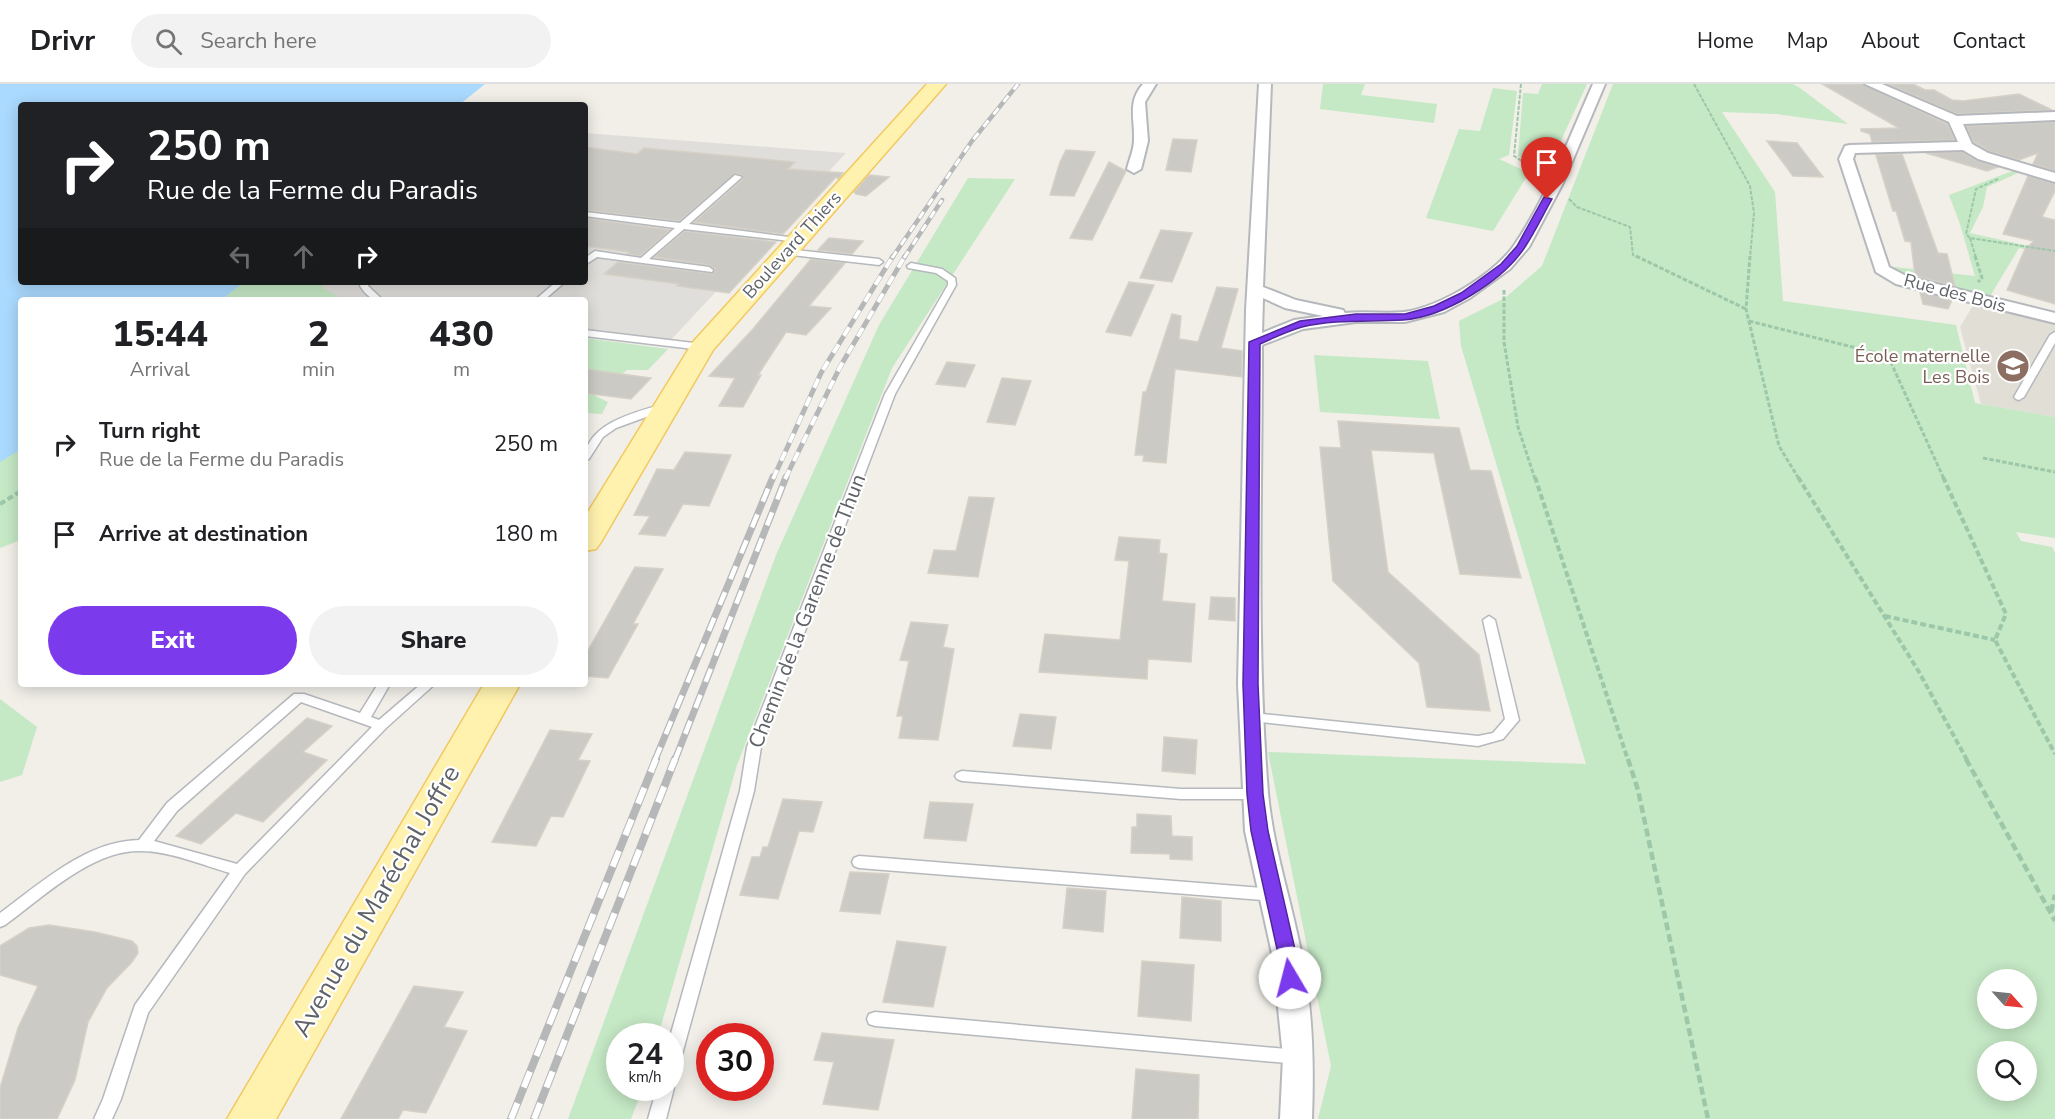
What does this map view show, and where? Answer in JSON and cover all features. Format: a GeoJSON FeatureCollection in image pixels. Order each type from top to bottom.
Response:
{"type":"FeatureCollection","features":[{"type":"Feature","properties":{"kind":"main road","name":"Boulevard Thiers"},"geometry":{"type":"LineString","coordinates":[[661,411],[702,347],[937,84]]}},
{"type":"Feature","properties":{"kind":"main road"},"geometry":{"type":"LineString","coordinates":[[588,537],[661,411]]}},
{"type":"Feature","properties":{"kind":"main road","name":"Avenue du Maréchal Joffre"},"geometry":{"type":"LineString","coordinates":[[251,1119],[500,687]]}},
{"type":"Feature","properties":{"kind":"street"},"geometry":{"type":"LineString","coordinates":[[1134,169],[1142,138],[1137,116],[1139,104],[1142,92],[1150,84]]}},
{"type":"Feature","properties":{"kind":"street"},"geometry":{"type":"LineString","coordinates":[[1265,84],[1254,323],[1252,717],[1259,831],[1288,958],[1299,1057],[1296,1119]]}},
{"type":"Feature","properties":{"kind":"street"},"geometry":{"type":"LineString","coordinates":[[1254,323],[1300,324],[1356,317],[1405,317],[1438,308],[1464,295],[1504,266],[1521,247],[1556,183],[1599,84]]}},
{"type":"Feature","properties":{"kind":"street"},"geometry":{"type":"LineString","coordinates":[[1871,84],[1955,120],[2055,116]]}},
{"type":"Feature","properties":{"kind":"street"},"geometry":{"type":"LineString","coordinates":[[1955,120],[1966,146],[1983,156],[2055,178]]}},
{"type":"Feature","properties":{"kind":"street","name":"Rue des Bois"},"geometry":{"type":"LineString","coordinates":[[1966,146],[1850,149],[1846,159],[1882,268],[1902,281],[2055,318]]}},
{"type":"Feature","properties":{"kind":"street"},"geometry":{"type":"LineString","coordinates":[[1255,290],[1291,304],[1356,317]]}},
{"type":"Feature","properties":{"kind":"street"},"geometry":{"type":"LineString","coordinates":[[1254,323],[1291,304]]}},
{"type":"Feature","properties":{"kind":"street"},"geometry":{"type":"LineString","coordinates":[[1254,323],[1300,324]]}},
{"type":"Feature","properties":{"kind":"lane"},"geometry":{"type":"LineString","coordinates":[[642,261],[738,177]]}},
{"type":"Feature","properties":{"kind":"lane"},"geometry":{"type":"LineString","coordinates":[[588,214],[682,226],[879,262]]}},
{"type":"Feature","properties":{"kind":"lane"},"geometry":{"type":"LineString","coordinates":[[590,253],[709,270]]}},
{"type":"Feature","properties":{"kind":"lane","name":"Chemin de la Garenne de Thun"},"geometry":{"type":"LineString","coordinates":[[683,1023],[747,791],[754,747],[890,394],[952,285],[952,280],[948,276],[928,268],[911,266]]}},
{"type":"Feature","properties":{"kind":"lane"},"geometry":{"type":"LineString","coordinates":[[364,285],[369,294],[374,297]]}},
{"type":"Feature","properties":{"kind":"lane"},"geometry":{"type":"LineString","coordinates":[[543,297],[557,285]]}},
{"type":"Feature","properties":{"kind":"lane"},"geometry":{"type":"LineString","coordinates":[[588,333],[702,347]]}},
{"type":"Feature","properties":{"kind":"lane"},"geometry":{"type":"LineString","coordinates":[[2019,397],[2055,335]]}},
{"type":"Feature","properties":{"kind":"lane"},"geometry":{"type":"LineString","coordinates":[[588,452],[599,435],[612,426],[661,411]]}},
{"type":"Feature","properties":{"kind":"lane"},"geometry":{"type":"LineString","coordinates":[[1252,717],[1478,741],[1498,736],[1512,720],[1489,620]]}},
{"type":"Feature","properties":{"kind":"lane"},"geometry":{"type":"LineString","coordinates":[[363,719],[382,687]]}},
{"type":"Feature","properties":{"kind":"lane"},"geometry":{"type":"LineString","coordinates":[[103,1119],[112,1099],[141,1010],[240,870],[381,725],[425,687]]}},
{"type":"Feature","properties":{"kind":"lane"},"geometry":{"type":"LineString","coordinates":[[143,845],[172,807],[299,697],[381,725]]}},
{"type":"Feature","properties":{"kind":"lane"},"geometry":{"type":"LineString","coordinates":[[962,776],[1181,794],[1255,794]]}},
{"type":"Feature","properties":{"kind":"lane"},"geometry":{"type":"LineString","coordinates":[[0,921],[87,860],[112,849],[143,845],[240,870]]}},
{"type":"Feature","properties":{"kind":"lane"},"geometry":{"type":"LineString","coordinates":[[859,861],[1274,895]]}},
{"type":"Feature","properties":{"kind":"lane"},"geometry":{"type":"LineString","coordinates":[[875,1019],[1299,1057]]}},
{"type":"Feature","properties":{"kind":"lane"},"geometry":{"type":"LineString","coordinates":[[657,1119],[662,1101]]}},
{"type":"Feature","properties":{"kind":"path"},"geometry":{"type":"LineString","coordinates":[[1521,84],[1514,156],[1556,183],[1576,207],[1630,227],[1633,255],[1746,309]]}},
{"type":"Feature","properties":{"kind":"path"},"geometry":{"type":"LineString","coordinates":[[1694,84],[1750,186],[1754,213],[1746,309],[1779,446],[1919,672],[2055,921]]}},
{"type":"Feature","properties":{"kind":"path"},"geometry":{"type":"LineString","coordinates":[[1965,296],[1982,278],[1970,238],[1966,234],[1977,189],[2023,168]]}},
{"type":"Feature","properties":{"kind":"path"},"geometry":{"type":"LineString","coordinates":[[1970,238],[2055,251]]}},
{"type":"Feature","properties":{"kind":"path"},"geometry":{"type":"LineString","coordinates":[[1504,266],[1504,342],[1518,427],[1638,790],[1708,1119]]}},
{"type":"Feature","properties":{"kind":"path"},"geometry":{"type":"LineString","coordinates":[[1749,321],[1888,356],[2006,614],[1995,640]]}},
{"type":"Feature","properties":{"kind":"path"},"geometry":{"type":"LineString","coordinates":[[1983,458],[2055,472]]}},
{"type":"Feature","properties":{"kind":"path"},"geometry":{"type":"LineString","coordinates":[[0,504],[18,493]]}},
{"type":"Feature","properties":{"kind":"path"},"geometry":{"type":"LineString","coordinates":[[1885,616],[1995,640],[2055,754]]}},
{"type":"Feature","properties":{"kind":"path"},"geometry":{"type":"LineString","coordinates":[[2050,913],[2055,894]]}},
{"type":"Feature","properties":{"kind":"shaded area"},"geometry":{"type":"Polygon","coordinates":[[[588,133],[846,153],[667,344],[588,336],[588,297],[233,297],[242,285],[588,285],[588,133]]]}},
{"type":"Feature","properties":{"kind":"shaded area","name":"École maternelle Les Bois"},"geometry":{"type":"Polygon","coordinates":[[[1974,304],[2055,324],[2055,417],[1981,404],[1960,327],[1974,304]]]}},
{"type":"Feature","properties":{"kind":"green space"},"geometry":{"type":"Polygon","coordinates":[[[1323,84],[1365,84],[1361,95],[1437,104],[1434,123],[1320,109],[1323,84]]]}},
{"type":"Feature","properties":{"kind":"green space"},"geometry":{"type":"Polygon","coordinates":[[[1542,84],[1587,84],[1546,173],[1518,156],[1523,93],[1538,94],[1542,84]]]}},
{"type":"Feature","properties":{"kind":"green space"},"geometry":{"type":"Polygon","coordinates":[[[1613,84],[1793,84],[1848,124],[1777,114],[1722,112],[1775,192],[1783,301],[1956,325],[1975,403],[2055,417],[2055,538],[2016,532],[2021,541],[2052,547],[2055,553],[2055,1119],[1318,1119],[1331,1066],[1268,752],[1586,764],[1461,346],[1459,321],[1505,298],[1542,266],[1613,84]]]}},
{"type":"Feature","properties":{"kind":"green space"},"geometry":{"type":"Polygon","coordinates":[[[1493,88],[1517,91],[1509,155],[1499,159],[1529,173],[1493,231],[1426,218],[1459,129],[1480,131],[1493,88]]]}},
{"type":"Feature","properties":{"kind":"green space"},"geometry":{"type":"Polygon","coordinates":[[[2015,170],[2020,172],[1987,187],[1983,207],[1970,233],[2033,247],[2031,250],[2019,248],[1989,298],[1912,277],[1895,269],[1894,267],[1975,276],[1949,195],[2015,170]]]}},
{"type":"Feature","properties":{"kind":"green space"},"geometry":{"type":"Polygon","coordinates":[[[968,178],[1015,179],[892,368],[737,765],[662,1023],[606,1023],[606,1101],[638,1101],[631,1119],[568,1119],[776,555],[879,325],[968,178]]]}},
{"type":"Feature","properties":{"kind":"green space"},"geometry":{"type":"Polygon","coordinates":[[[215,285],[322,285],[323,288],[340,297],[205,297],[215,285]]]}},
{"type":"Feature","properties":{"kind":"green space"},"geometry":{"type":"Polygon","coordinates":[[[588,338],[668,349],[648,370],[627,370],[595,396],[608,402],[602,414],[588,413],[588,338]]]}},
{"type":"Feature","properties":{"kind":"green space"},"geometry":{"type":"Polygon","coordinates":[[[1314,355],[1428,361],[1440,419],[1320,412],[1314,355]]]}},
{"type":"Feature","properties":{"kind":"green space"},"geometry":{"type":"Polygon","coordinates":[[[18,430],[18,541],[0,548],[0,448],[18,430]]]}},
{"type":"Feature","properties":{"kind":"green space"},"geometry":{"type":"Polygon","coordinates":[[[0,699],[37,727],[22,775],[0,782],[0,699]]]}},
{"type":"Feature","properties":{"kind":"water"},"geometry":{"type":"Polygon","coordinates":[[[0,84],[485,84],[463,102],[18,102],[18,285],[240,285],[225,297],[18,297],[18,451],[0,462],[0,84]]]}},
{"type":"Feature","properties":{"kind":"building"},"geometry":{"type":"Polygon","coordinates":[[[1822,84],[1863,84],[1947,124],[1955,140],[1872,142],[1870,134],[1861,129],[1899,128],[1822,84]]]}},
{"type":"Feature","properties":{"kind":"building"},"geometry":{"type":"Polygon","coordinates":[[[1888,84],[1913,84],[1925,90],[1934,90],[1952,100],[1963,101],[2019,94],[2052,110],[1957,114],[1888,84]]]}},
{"type":"Feature","properties":{"kind":"building"},"geometry":{"type":"Polygon","coordinates":[[[2055,122],[2055,171],[2033,164],[2038,153],[2019,160],[1989,151],[1974,142],[1966,126],[2055,122]]]}},
{"type":"Feature","properties":{"kind":"building"},"geometry":{"type":"Polygon","coordinates":[[[1173,139],[1197,140],[1191,172],[1166,170],[1173,139]]]}},
{"type":"Feature","properties":{"kind":"building"},"geometry":{"type":"Polygon","coordinates":[[[1767,141],[1797,143],[1823,177],[1793,176],[1767,141]]]}},
{"type":"Feature","properties":{"kind":"building"},"geometry":{"type":"Polygon","coordinates":[[[588,147],[637,154],[644,148],[795,162],[788,169],[843,173],[838,179],[836,177],[783,234],[694,222],[743,179],[744,176],[736,173],[679,221],[588,210],[588,147]]]}},
{"type":"Feature","properties":{"kind":"building"},"geometry":{"type":"Polygon","coordinates":[[[1066,150],[1095,152],[1074,196],[1050,195],[1060,162],[1066,150]]]}},
{"type":"Feature","properties":{"kind":"building"},"geometry":{"type":"Polygon","coordinates":[[[1962,152],[1977,161],[1998,167],[1987,171],[1926,153],[1962,152]]]}},
{"type":"Feature","properties":{"kind":"building"},"geometry":{"type":"Polygon","coordinates":[[[1902,154],[1938,253],[1947,254],[1955,286],[1915,276],[1911,242],[1905,241],[1876,155],[1902,154]]]}},
{"type":"Feature","properties":{"kind":"building"},"geometry":{"type":"Polygon","coordinates":[[[1109,162],[1126,171],[1092,240],[1070,238],[1109,162]]]}},
{"type":"Feature","properties":{"kind":"building"},"geometry":{"type":"Polygon","coordinates":[[[869,175],[889,177],[866,196],[856,194],[854,192],[869,175]]]}},
{"type":"Feature","properties":{"kind":"building"},"geometry":{"type":"Polygon","coordinates":[[[2028,176],[2055,184],[2055,191],[2042,217],[2055,220],[2055,304],[2007,290],[2025,249],[2034,241],[2003,234],[2028,176]]]}},
{"type":"Feature","properties":{"kind":"building"},"geometry":{"type":"Polygon","coordinates":[[[588,218],[670,230],[640,256],[627,254],[629,252],[588,246],[588,218]]]}},
{"type":"Feature","properties":{"kind":"building"},"geometry":{"type":"Polygon","coordinates":[[[1161,230],[1192,233],[1172,282],[1140,278],[1161,230]]]}},
{"type":"Feature","properties":{"kind":"building"},"geometry":{"type":"Polygon","coordinates":[[[685,231],[776,242],[729,293],[604,274],[618,262],[713,274],[715,269],[709,265],[654,257],[685,231]]]}},
{"type":"Feature","properties":{"kind":"building"},"geometry":{"type":"Polygon","coordinates":[[[829,238],[863,241],[852,254],[818,250],[829,238]]]}},
{"type":"Feature","properties":{"kind":"building"},"geometry":{"type":"Polygon","coordinates":[[[811,259],[845,263],[809,306],[831,308],[806,335],[786,332],[758,375],[761,375],[743,407],[719,406],[735,378],[709,376],[753,329],[811,259]]]}},
{"type":"Feature","properties":{"kind":"building"},"geometry":{"type":"Polygon","coordinates":[[[1129,282],[1154,285],[1131,336],[1106,332],[1129,282]]]}},
{"type":"Feature","properties":{"kind":"building"},"geometry":{"type":"Polygon","coordinates":[[[1217,287],[1238,289],[1221,348],[1242,351],[1242,377],[1175,369],[1166,463],[1143,461],[1144,455],[1135,455],[1143,392],[1146,392],[1172,314],[1181,316],[1179,339],[1198,342],[1217,287]]]}},
{"type":"Feature","properties":{"kind":"building"},"geometry":{"type":"Polygon","coordinates":[[[1920,292],[1952,300],[1948,309],[1923,304],[1920,292]]]}},
{"type":"Feature","properties":{"kind":"building"},"geometry":{"type":"Polygon","coordinates":[[[947,362],[975,365],[965,387],[936,384],[947,362]]]}},
{"type":"Feature","properties":{"kind":"building"},"geometry":{"type":"Polygon","coordinates":[[[588,369],[651,378],[631,399],[588,393],[588,369]]]}},
{"type":"Feature","properties":{"kind":"building"},"geometry":{"type":"Polygon","coordinates":[[[1002,378],[1031,381],[1015,425],[987,422],[1002,378]]]}},
{"type":"Feature","properties":{"kind":"building"},"geometry":{"type":"Polygon","coordinates":[[[1338,421],[1459,428],[1470,470],[1491,471],[1521,578],[1460,574],[1434,453],[1371,450],[1388,572],[1479,655],[1490,711],[1427,707],[1419,663],[1333,581],[1320,447],[1341,448],[1338,421]]]}},
{"type":"Feature","properties":{"kind":"building"},"geometry":{"type":"Polygon","coordinates":[[[685,452],[731,455],[709,506],[683,504],[665,536],[639,534],[650,516],[634,515],[657,469],[674,470],[685,452]]]}},
{"type":"Feature","properties":{"kind":"building"},"geometry":{"type":"Polygon","coordinates":[[[969,497],[994,498],[978,577],[928,573],[934,550],[956,551],[969,497]]]}},
{"type":"Feature","properties":{"kind":"building"},"geometry":{"type":"Polygon","coordinates":[[[1119,537],[1160,540],[1159,553],[1167,554],[1162,601],[1195,604],[1191,662],[1148,659],[1147,679],[1039,672],[1045,634],[1120,640],[1129,561],[1115,560],[1119,537]]]}},
{"type":"Feature","properties":{"kind":"building"},"geometry":{"type":"Polygon","coordinates":[[[635,567],[663,569],[633,624],[638,624],[608,678],[588,676],[588,651],[635,567]]]}},
{"type":"Feature","properties":{"kind":"building"},"geometry":{"type":"Polygon","coordinates":[[[1211,597],[1235,598],[1235,621],[1209,619],[1211,597]]]}},
{"type":"Feature","properties":{"kind":"building"},"geometry":{"type":"Polygon","coordinates":[[[911,622],[948,625],[943,647],[954,649],[938,740],[899,738],[903,716],[897,716],[909,661],[900,660],[911,622]]]}},
{"type":"Feature","properties":{"kind":"building"},"geometry":{"type":"Polygon","coordinates":[[[1020,714],[1056,717],[1051,749],[1013,746],[1020,714]]]}},
{"type":"Feature","properties":{"kind":"building"},"geometry":{"type":"Polygon","coordinates":[[[307,718],[332,726],[303,752],[327,760],[263,822],[236,813],[201,844],[176,836],[307,718]]]}},
{"type":"Feature","properties":{"kind":"building"},"geometry":{"type":"Polygon","coordinates":[[[550,730],[592,734],[578,760],[590,761],[563,817],[551,816],[536,846],[492,842],[550,730]]]}},
{"type":"Feature","properties":{"kind":"building"},"geometry":{"type":"Polygon","coordinates":[[[1164,737],[1197,740],[1195,774],[1162,771],[1164,737]]]}},
{"type":"Feature","properties":{"kind":"building"},"geometry":{"type":"Polygon","coordinates":[[[783,799],[822,802],[813,832],[799,831],[778,899],[740,895],[752,857],[760,857],[763,847],[768,847],[783,799]]]}},
{"type":"Feature","properties":{"kind":"building"},"geometry":{"type":"Polygon","coordinates":[[[930,802],[973,804],[966,841],[924,838],[930,802]]]}},
{"type":"Feature","properties":{"kind":"building"},"geometry":{"type":"Polygon","coordinates":[[[1137,814],[1171,816],[1172,836],[1192,837],[1192,860],[1170,859],[1170,854],[1131,853],[1132,827],[1137,827],[1137,814]]]}},
{"type":"Feature","properties":{"kind":"building"},"geometry":{"type":"Polygon","coordinates":[[[850,872],[889,874],[880,914],[840,911],[850,872]]]}},
{"type":"Feature","properties":{"kind":"building"},"geometry":{"type":"Polygon","coordinates":[[[1067,888],[1106,891],[1103,932],[1063,928],[1067,888]]]}},
{"type":"Feature","properties":{"kind":"building"},"geometry":{"type":"Polygon","coordinates":[[[1182,897],[1221,901],[1221,941],[1180,938],[1182,897]]]}},
{"type":"Feature","properties":{"kind":"building"},"geometry":{"type":"Polygon","coordinates":[[[49,925],[95,932],[132,941],[137,946],[138,953],[107,988],[88,1022],[75,1080],[57,1119],[0,1119],[0,1088],[18,1028],[38,986],[0,975],[0,946],[29,928],[49,925]]]}},
{"type":"Feature","properties":{"kind":"building"},"geometry":{"type":"Polygon","coordinates":[[[897,941],[946,947],[933,1007],[883,1002],[897,941]]]}},
{"type":"Feature","properties":{"kind":"building"},"geometry":{"type":"Polygon","coordinates":[[[1142,961],[1194,965],[1191,1021],[1138,1016],[1142,961]]]}},
{"type":"Feature","properties":{"kind":"building"},"geometry":{"type":"Polygon","coordinates":[[[414,986],[463,992],[444,1027],[467,1031],[426,1113],[403,1110],[398,1119],[341,1119],[414,986]]]}},
{"type":"Feature","properties":{"kind":"building"},"geometry":{"type":"Polygon","coordinates":[[[822,1033],[894,1040],[878,1110],[823,1104],[834,1062],[814,1060],[822,1033]]]}},
{"type":"Feature","properties":{"kind":"building"},"geometry":{"type":"Polygon","coordinates":[[[1136,1069],[1199,1075],[1198,1119],[1132,1119],[1136,1069]]]}},
{"type":"Feature","properties":{"kind":"railway"},"geometry":{"type":"LineString","coordinates":[[892,258],[972,141],[1018,84]]}},
{"type":"Feature","properties":{"kind":"railway"},"geometry":{"type":"LineString","coordinates":[[904,258],[942,200]]}},
{"type":"Feature","properties":{"kind":"railway"},"geometry":{"type":"LineString","coordinates":[[773,479],[821,373],[893,256]]}},
{"type":"Feature","properties":{"kind":"railway"},"geometry":{"type":"LineString","coordinates":[[785,479],[840,367],[905,256]]}},
{"type":"Feature","properties":{"kind":"railway"},"geometry":{"type":"LineString","coordinates":[[655,760],[773,477]]}},
{"type":"Feature","properties":{"kind":"railway"},"geometry":{"type":"LineString","coordinates":[[675,760],[786,477]]}},
{"type":"Feature","properties":{"kind":"railway"},"geometry":{"type":"LineString","coordinates":[[511,1119],[656,759]]}},
{"type":"Feature","properties":{"kind":"railway"},"geometry":{"type":"LineString","coordinates":[[534,1119],[675,759]]}},
{"type":"Feature","properties":{"kind":"place","name":"École maternelle Les Bois"},"geometry":{"type":"Point","coordinates":[2013,366]}},
{"type":"Feature","properties":{"kind":"route"},"geometry":{"type":"LineString","coordinates":[[1290,978],[1288,958],[1259,831],[1255,794],[1250,684],[1254,342],[1300,324],[1356,317],[1405,317],[1438,308],[1464,295],[1504,266],[1521,247],[1547,199]]}}]}
